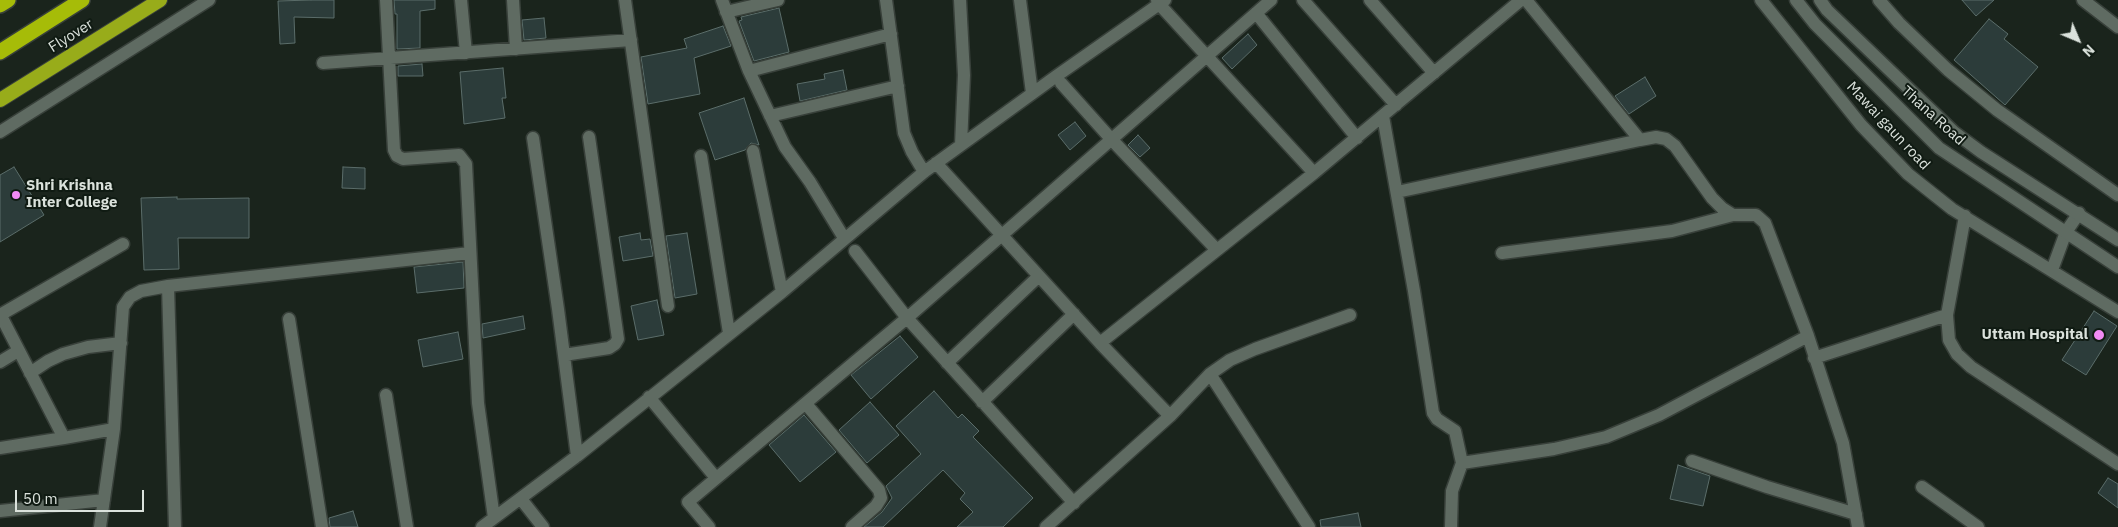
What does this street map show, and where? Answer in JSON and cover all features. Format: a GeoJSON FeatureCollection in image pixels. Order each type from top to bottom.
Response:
{"type":"FeatureCollection","features":[{"type":"Feature","properties":{"kind":"highway"},"geometry":{"type":"LineString","coordinates":[[0,5],[8,0]]}},
{"type":"Feature","properties":{"kind":"highway"},"geometry":{"type":"LineString","coordinates":[[0,52],[82,0]]}},
{"type":"Feature","properties":{"kind":"highway","name":"Flyover"},"geometry":{"type":"LineString","coordinates":[[0,100],[160,0]]}},
{"type":"Feature","properties":{"kind":"street"},"geometry":{"type":"LineString","coordinates":[[0,132],[209,0]]}},
{"type":"Feature","properties":{"kind":"street"},"geometry":{"type":"LineString","coordinates":[[386,0],[394,150],[397,156],[403,159],[453,155],[463,158],[466,164],[478,403],[494,518]]}},
{"type":"Feature","properties":{"kind":"street"},"geometry":{"type":"LineString","coordinates":[[461,0],[466,53]]}},
{"type":"Feature","properties":{"kind":"street"},"geometry":{"type":"LineString","coordinates":[[512,0],[516,49]]}},
{"type":"Feature","properties":{"kind":"street"},"geometry":{"type":"LineString","coordinates":[[625,0],[668,306]]}},
{"type":"Feature","properties":{"kind":"street"},"geometry":{"type":"LineString","coordinates":[[778,0],[724,6],[749,71],[786,147],[844,238]]}},
{"type":"Feature","properties":{"kind":"street"},"geometry":{"type":"LineString","coordinates":[[886,0],[904,133],[912,152],[924,172]]}},
{"type":"Feature","properties":{"kind":"street"},"geometry":{"type":"LineString","coordinates":[[960,0],[964,74],[961,145]]}},
{"type":"Feature","properties":{"kind":"street"},"geometry":{"type":"LineString","coordinates":[[1020,0],[1032,93]]}},
{"type":"Feature","properties":{"kind":"street"},"geometry":{"type":"LineString","coordinates":[[709,527],[688,502],[908,318],[1271,0]]}},
{"type":"Feature","properties":{"kind":"street"},"geometry":{"type":"LineString","coordinates":[[1303,0],[1396,105]]}},
{"type":"Feature","properties":{"kind":"street"},"geometry":{"type":"LineString","coordinates":[[1370,0],[1434,73]]}},
{"type":"Feature","properties":{"kind":"street"},"geometry":{"type":"LineString","coordinates":[[1100,343],[1357,138],[1521,0]]}},
{"type":"Feature","properties":{"kind":"street"},"geometry":{"type":"LineString","coordinates":[[1526,0],[1640,140]]}},
{"type":"Feature","properties":{"kind":"street","name":"Mawai gaun road"},"geometry":{"type":"LineString","coordinates":[[1761,0],[1861,125],[1908,174],[1952,209],[2118,312]]}},
{"type":"Feature","properties":{"kind":"street","name":"Thana Road"},"geometry":{"type":"LineString","coordinates":[[1796,0],[1815,24],[1939,148],[2118,267]]}},
{"type":"Feature","properties":{"kind":"street","name":"Thana Road"},"geometry":{"type":"LineString","coordinates":[[1820,0],[1827,10],[1954,132],[1981,152],[2079,213],[2118,240]]}},
{"type":"Feature","properties":{"kind":"street"},"geometry":{"type":"LineString","coordinates":[[1879,0],[1899,23],[1948,70],[1997,110],[2118,195]]}},
{"type":"Feature","properties":{"kind":"street"},"geometry":{"type":"LineString","coordinates":[[2083,0],[2118,27]]}},
{"type":"Feature","properties":{"kind":"street"},"geometry":{"type":"LineString","coordinates":[[482,527],[577,456],[782,292],[924,172],[1160,1],[1206,55],[1314,172]]}},
{"type":"Feature","properties":{"kind":"street"},"geometry":{"type":"LineString","coordinates":[[1256,13],[1357,138]]}},
{"type":"Feature","properties":{"kind":"street"},"geometry":{"type":"LineString","coordinates":[[749,71],[891,34]]}},
{"type":"Feature","properties":{"kind":"street"},"geometry":{"type":"LineString","coordinates":[[323,63],[631,40]]}},
{"type":"Feature","properties":{"kind":"street"},"geometry":{"type":"LineString","coordinates":[[1061,83],[1112,140],[1216,249]]}},
{"type":"Feature","properties":{"kind":"street"},"geometry":{"type":"LineString","coordinates":[[770,116],[898,86]]}},
{"type":"Feature","properties":{"kind":"street"},"geometry":{"type":"LineString","coordinates":[[1383,116],[1433,413],[1437,419],[1455,431],[1462,463],[1452,490],[1451,527]]}},
{"type":"Feature","properties":{"kind":"street"},"geometry":{"type":"LineString","coordinates":[[564,355],[609,348],[618,339],[589,137]]}},
{"type":"Feature","properties":{"kind":"street"},"geometry":{"type":"LineString","coordinates":[[533,138],[577,456]]}},
{"type":"Feature","properties":{"kind":"street"},"geometry":{"type":"LineString","coordinates":[[1397,192],[1656,138],[1666,139],[1712,198],[1733,215]]}},
{"type":"Feature","properties":{"kind":"street"},"geometry":{"type":"LineString","coordinates":[[753,151],[782,292]]}},
{"type":"Feature","properties":{"kind":"street"},"geometry":{"type":"LineString","coordinates":[[700,156],[729,333]]}},
{"type":"Feature","properties":{"kind":"street"},"geometry":{"type":"LineString","coordinates":[[936,163],[1100,343],[1170,416]]}},
{"type":"Feature","properties":{"kind":"street"},"geometry":{"type":"LineString","coordinates":[[2052,270],[2066,232],[2079,213]]}},
{"type":"Feature","properties":{"kind":"street"},"geometry":{"type":"LineString","coordinates":[[1502,253],[1672,231],[1733,215],[1756,215],[1765,223],[1808,336],[1843,443],[1858,527]]}},
{"type":"Feature","properties":{"kind":"street"},"geometry":{"type":"LineString","coordinates":[[1965,216],[1947,315],[1949,340],[1957,354],[1972,367],[2118,464]]}},
{"type":"Feature","properties":{"kind":"street"},"geometry":{"type":"LineString","coordinates":[[64,438],[0,314],[123,244]]}},
{"type":"Feature","properties":{"kind":"street"},"geometry":{"type":"LineString","coordinates":[[854,251],[947,363],[1074,502]]}},
{"type":"Feature","properties":{"kind":"street"},"geometry":{"type":"LineString","coordinates":[[100,527],[114,429],[123,307],[130,297],[141,291],[168,286],[470,253]]}},
{"type":"Feature","properties":{"kind":"street"},"geometry":{"type":"LineString","coordinates":[[947,363],[1039,276]]}},
{"type":"Feature","properties":{"kind":"street"},"geometry":{"type":"LineString","coordinates":[[168,286],[175,527]]}},
{"type":"Feature","properties":{"kind":"street"},"geometry":{"type":"LineString","coordinates":[[982,402],[1074,314]]}},
{"type":"Feature","properties":{"kind":"street"},"geometry":{"type":"LineString","coordinates":[[1046,527],[1170,416],[1210,374],[1230,360],[1255,349],[1350,315]]}},
{"type":"Feature","properties":{"kind":"street"},"geometry":{"type":"LineString","coordinates":[[1814,358],[1947,315]]}},
{"type":"Feature","properties":{"kind":"street"},"geometry":{"type":"LineString","coordinates":[[289,319],[322,527]]}},
{"type":"Feature","properties":{"kind":"street"},"geometry":{"type":"LineString","coordinates":[[1462,463],[1554,449],[1606,437],[1659,415],[1808,336]]}},
{"type":"Feature","properties":{"kind":"street"},"geometry":{"type":"LineString","coordinates":[[30,373],[48,360],[63,354],[88,347],[121,343]]}},
{"type":"Feature","properties":{"kind":"street"},"geometry":{"type":"LineString","coordinates":[[0,362],[18,351]]}},
{"type":"Feature","properties":{"kind":"street"},"geometry":{"type":"LineString","coordinates":[[1210,374],[1309,527]]}},
{"type":"Feature","properties":{"kind":"street"},"geometry":{"type":"LineString","coordinates":[[386,396],[406,527]]}},
{"type":"Feature","properties":{"kind":"street"},"geometry":{"type":"LineString","coordinates":[[649,397],[716,478]]}},
{"type":"Feature","properties":{"kind":"street"},"geometry":{"type":"LineString","coordinates":[[806,404],[880,490],[881,498],[876,506],[852,527]]}},
{"type":"Feature","properties":{"kind":"street"},"geometry":{"type":"LineString","coordinates":[[0,448],[114,429]]}},
{"type":"Feature","properties":{"kind":"street"},"geometry":{"type":"LineString","coordinates":[[1692,461],[1766,487],[1856,514]]}},
{"type":"Feature","properties":{"kind":"street"},"geometry":{"type":"LineString","coordinates":[[1922,486],[1978,527]]}},
{"type":"Feature","properties":{"kind":"street"},"geometry":{"type":"LineString","coordinates":[[521,499],[543,527]]}},
{"type":"Feature","properties":{"kind":"street"},"geometry":{"type":"LineString","coordinates":[[0,512],[104,500]]}},
{"type":"Feature","properties":{"kind":"building"},"geometry":{"type":"Polygon","coordinates":[[[334,0],[334,18],[294,17],[295,43],[280,44],[278,1],[334,0]]]}},
{"type":"Feature","properties":{"kind":"building"},"geometry":{"type":"Polygon","coordinates":[[[394,0],[435,0],[435,9],[420,11],[420,48],[397,49],[397,14],[395,14],[394,0]]]}},
{"type":"Feature","properties":{"kind":"building"},"geometry":{"type":"Polygon","coordinates":[[[1962,0],[1994,0],[1976,16],[1962,0]]]}},
{"type":"Feature","properties":{"kind":"building"},"geometry":{"type":"Polygon","coordinates":[[[779,8],[789,52],[754,61],[739,21],[742,20],[741,17],[779,8]]]}},
{"type":"Feature","properties":{"kind":"building"},"geometry":{"type":"Polygon","coordinates":[[[544,18],[546,38],[524,40],[522,20],[544,18]]]}},
{"type":"Feature","properties":{"kind":"building"},"geometry":{"type":"Polygon","coordinates":[[[1989,19],[2008,34],[2004,39],[2038,67],[2005,105],[1954,60],[1989,19]]]}},
{"type":"Feature","properties":{"kind":"building"},"geometry":{"type":"Polygon","coordinates":[[[723,26],[731,46],[694,58],[700,94],[648,104],[641,57],[687,48],[684,39],[723,26]]]}},
{"type":"Feature","properties":{"kind":"building"},"geometry":{"type":"Polygon","coordinates":[[[1248,34],[1257,45],[1232,69],[1222,58],[1248,34]]]}},
{"type":"Feature","properties":{"kind":"building"},"geometry":{"type":"Polygon","coordinates":[[[422,64],[423,76],[398,76],[398,66],[422,64]]]}},
{"type":"Feature","properties":{"kind":"building"},"geometry":{"type":"Polygon","coordinates":[[[503,68],[506,98],[502,98],[505,118],[464,124],[460,72],[503,68]]]}},
{"type":"Feature","properties":{"kind":"building"},"geometry":{"type":"Polygon","coordinates":[[[843,70],[847,90],[800,101],[797,84],[825,79],[824,74],[843,70]]]}},
{"type":"Feature","properties":{"kind":"building"},"geometry":{"type":"Polygon","coordinates":[[[1645,77],[1656,96],[1629,114],[1615,96],[1645,77]]]}},
{"type":"Feature","properties":{"kind":"building"},"geometry":{"type":"Polygon","coordinates":[[[744,98],[759,145],[751,143],[745,150],[715,160],[699,113],[744,98]]]}},
{"type":"Feature","properties":{"kind":"building"},"geometry":{"type":"Polygon","coordinates":[[[1075,122],[1086,136],[1070,150],[1058,135],[1075,122]]]}},
{"type":"Feature","properties":{"kind":"building"},"geometry":{"type":"Polygon","coordinates":[[[1138,135],[1150,148],[1140,157],[1128,145],[1138,135]]]}},
{"type":"Feature","properties":{"kind":"building","name":"Shri Krishna Inter College"},"geometry":{"type":"Polygon","coordinates":[[[14,167],[44,215],[0,242],[0,175],[14,167]]]}},
{"type":"Feature","properties":{"kind":"building"},"geometry":{"type":"Polygon","coordinates":[[[343,167],[365,168],[365,189],[342,188],[343,167]]]}},
{"type":"Feature","properties":{"kind":"building"},"geometry":{"type":"Polygon","coordinates":[[[177,197],[177,199],[249,198],[249,238],[178,238],[179,269],[144,270],[141,198],[177,197]]]}},
{"type":"Feature","properties":{"kind":"building"},"geometry":{"type":"Polygon","coordinates":[[[640,233],[641,240],[650,239],[653,256],[623,261],[619,237],[640,233]]]}},
{"type":"Feature","properties":{"kind":"building"},"geometry":{"type":"Polygon","coordinates":[[[687,233],[697,294],[675,298],[666,236],[687,233]]]}},
{"type":"Feature","properties":{"kind":"building"},"geometry":{"type":"Polygon","coordinates":[[[463,262],[464,288],[417,293],[414,267],[463,262]]]}},
{"type":"Feature","properties":{"kind":"building"},"geometry":{"type":"Polygon","coordinates":[[[657,300],[664,335],[638,340],[631,306],[657,300]]]}},
{"type":"Feature","properties":{"kind":"building"},"geometry":{"type":"Polygon","coordinates":[[[2094,311],[2117,326],[2086,375],[2062,360],[2094,311]]]}},
{"type":"Feature","properties":{"kind":"building"},"geometry":{"type":"Polygon","coordinates":[[[523,316],[525,329],[483,338],[482,324],[523,316]]]}},
{"type":"Feature","properties":{"kind":"building"},"geometry":{"type":"Polygon","coordinates":[[[458,332],[463,359],[423,367],[418,340],[458,332]]]}},
{"type":"Feature","properties":{"kind":"building"},"geometry":{"type":"Polygon","coordinates":[[[900,336],[918,357],[871,399],[851,375],[900,336]]]}},
{"type":"Feature","properties":{"kind":"building"},"geometry":{"type":"Polygon","coordinates":[[[934,391],[958,418],[962,414],[979,431],[973,437],[1033,498],[1003,527],[957,527],[973,512],[960,499],[965,493],[943,470],[883,527],[864,527],[882,512],[892,498],[886,486],[921,454],[896,426],[934,391]]]}},
{"type":"Feature","properties":{"kind":"building"},"geometry":{"type":"Polygon","coordinates":[[[870,402],[899,435],[867,463],[839,430],[870,402]]]}},
{"type":"Feature","properties":{"kind":"building"},"geometry":{"type":"Polygon","coordinates":[[[804,415],[836,452],[800,482],[769,445],[804,415]]]}},
{"type":"Feature","properties":{"kind":"building"},"geometry":{"type":"Polygon","coordinates":[[[1678,465],[1710,476],[1703,506],[1670,499],[1678,465]]]}},
{"type":"Feature","properties":{"kind":"building"},"geometry":{"type":"Polygon","coordinates":[[[2108,478],[2118,484],[2118,508],[2098,493],[2108,478]]]}},
{"type":"Feature","properties":{"kind":"building"},"geometry":{"type":"Polygon","coordinates":[[[353,511],[358,527],[330,527],[329,518],[353,511]]]}},
{"type":"Feature","properties":{"kind":"building"},"geometry":{"type":"Polygon","coordinates":[[[1358,513],[1361,527],[1321,527],[1320,520],[1358,513]]]}},
{"type":"Feature","properties":{"kind":"place","name":"Shri Krishna Inter College"},"geometry":{"type":"Point","coordinates":[16,195]}},
{"type":"Feature","properties":{"kind":"place","name":"Uttam Hospital"},"geometry":{"type":"Point","coordinates":[2099,335]}}]}
